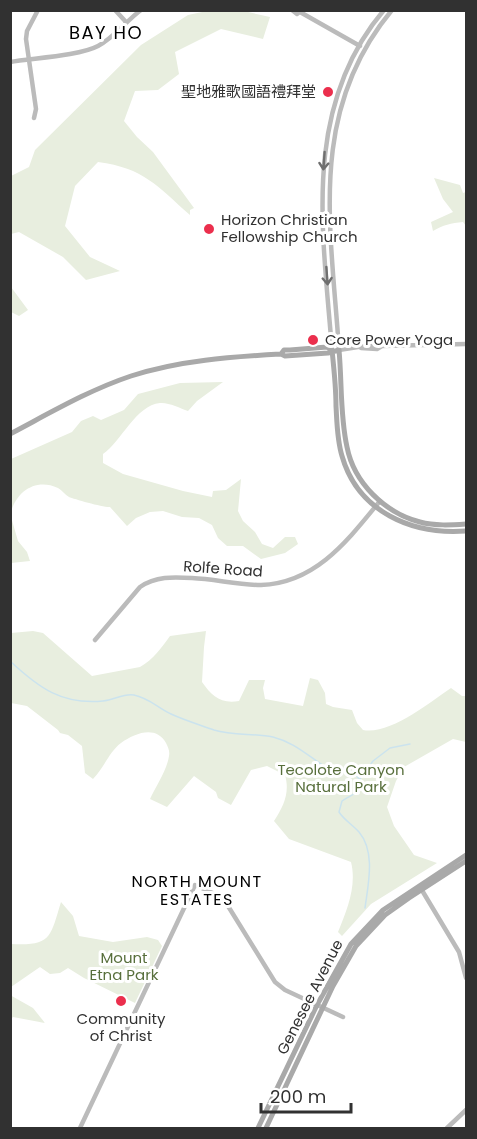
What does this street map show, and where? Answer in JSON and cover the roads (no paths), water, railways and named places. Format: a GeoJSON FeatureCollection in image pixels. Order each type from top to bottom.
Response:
{"type":"FeatureCollection","features":[{"type":"Feature","properties":{"kind":"main road"},"geometry":{"type":"LineString","coordinates":[[34,118],[36,109],[28,59],[27,31],[38,10]]}},
{"type":"Feature","properties":{"kind":"main road"},"geometry":{"type":"LineString","coordinates":[[115,10],[126,22]]}},
{"type":"Feature","properties":{"kind":"main road"},"geometry":{"type":"LineString","coordinates":[[10,62],[94,48],[109,39],[141,10]]}},
{"type":"Feature","properties":{"kind":"main road"},"geometry":{"type":"LineString","coordinates":[[292,10],[296,14],[300,11],[365,49]]}},
{"type":"Feature","properties":{"kind":"main road"},"geometry":{"type":"LineString","coordinates":[[336,350],[322,199],[325,146],[336,100],[359,46],[384,10]]}},
{"type":"Feature","properties":{"kind":"main road"},"geometry":{"type":"LineString","coordinates":[[392,10],[365,49],[347,86],[332,147],[329,199],[338,435],[342,457],[356,485],[387,515],[406,525],[426,530],[466,531]]}},
{"type":"Feature","properties":{"kind":"main road"},"geometry":{"type":"LineString","coordinates":[[10,434],[83,396],[132,376],[192,362],[281,354],[284,350],[327,347],[336,350],[377,349],[382,346],[466,344]]}},
{"type":"Feature","properties":{"kind":"main road"},"geometry":{"type":"LineString","coordinates":[[377,503],[416,521],[435,524],[466,524]]}},
{"type":"Feature","properties":{"kind":"main road","name":"Rolfe Road"},"geometry":{"type":"LineString","coordinates":[[95,640],[140,587],[149,581],[189,577],[261,585],[288,581],[302,576],[334,555],[377,503]]}},
{"type":"Feature","properties":{"kind":"main road","name":"Genesee Avenue"},"geometry":{"type":"LineString","coordinates":[[420,888],[466,855]]}},
{"type":"Feature","properties":{"kind":"main road","name":"Genesee Avenue"},"geometry":{"type":"LineString","coordinates":[[266,1128],[342,957],[357,936],[383,910],[466,861]]}},
{"type":"Feature","properties":{"kind":"main road"},"geometry":{"type":"LineString","coordinates":[[80,1128],[195,885],[216,895],[228,906],[275,982],[285,990],[343,1017]]}},
{"type":"Feature","properties":{"kind":"main road"},"geometry":{"type":"LineString","coordinates":[[420,888],[459,952],[466,978]]}},
{"type":"Feature","properties":{"kind":"main road","name":"Genesee Avenue"},"geometry":{"type":"LineString","coordinates":[[258,1128],[320,1006]]}},
{"type":"Feature","properties":{"kind":"main road"},"geometry":{"type":"LineString","coordinates":[[447,1128],[466,1110]]}},
{"type":"Feature","properties":{"kind":"waterway"},"geometry":{"type":"LineString","coordinates":[[10,661],[41,687],[63,697],[88,702],[134,695],[144,698],[166,712],[214,730],[280,739],[300,749],[324,766],[349,770],[360,780],[358,789],[342,801],[339,812],[359,832],[368,849],[370,869],[365,908]]}},
{"type":"Feature","properties":{"kind":"waterway"},"geometry":{"type":"LineString","coordinates":[[360,779],[373,761],[390,748],[410,744]]}},
{"type":"Feature","properties":{"kind":"place","name":"聖地雅歌國語禮拜堂"},"geometry":{"type":"Point","coordinates":[328,92]}},
{"type":"Feature","properties":{"kind":"place","name":"Horizon Christian Fellowship Church"},"geometry":{"type":"Point","coordinates":[209,229]}},
{"type":"Feature","properties":{"kind":"place","name":"Core Power Yoga"},"geometry":{"type":"Point","coordinates":[313,340]}},
{"type":"Feature","properties":{"kind":"place","name":"Community of Christ"},"geometry":{"type":"Point","coordinates":[121,1001]}},
{"type":"Feature","properties":{"kind":"district","name":"BAY HO"},"geometry":{"type":"Point","coordinates":[106,33]}},
{"type":"Feature","properties":{"kind":"district","name":"NORTH MOUNT ESTATES"},"geometry":{"type":"Point","coordinates":[197,890]}},
{"type":"Feature","properties":{"kind":"park label","name":"Tecolote Canyon Natural Park"},"geometry":{"type":"Point","coordinates":[341,778]}},
{"type":"Feature","properties":{"kind":"park label","name":"Mount Etna Park"},"geometry":{"type":"Point","coordinates":[124,966]}}]}
